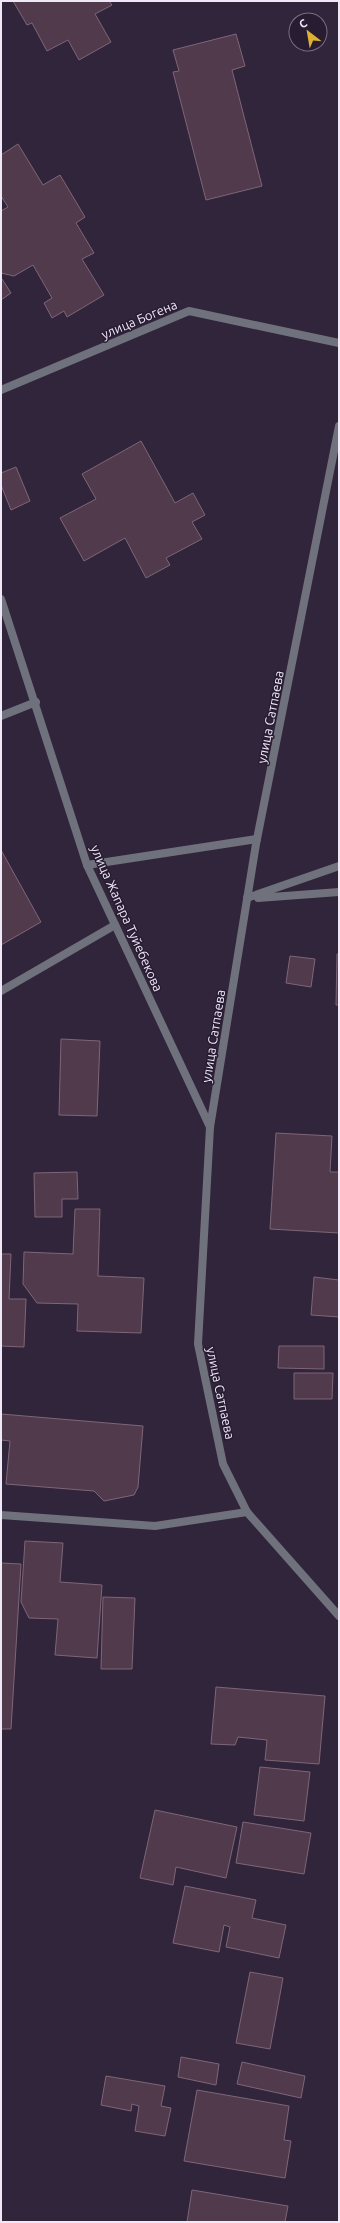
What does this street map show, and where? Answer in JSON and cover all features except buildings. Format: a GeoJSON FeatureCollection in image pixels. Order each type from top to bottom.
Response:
{"type":"FeatureCollection","features":[{"type":"Feature","properties":{"kind":"street","name":"улица Богена"},"geometry":{"type":"LineString","coordinates":[[1,390],[189,311],[339,343]]}},
{"type":"Feature","properties":{"kind":"street","name":"улица Сатпаева"},"geometry":{"type":"LineString","coordinates":[[339,426],[257,840],[210,1127],[198,1344],[223,1464],[246,1512],[339,1616]]}},
{"type":"Feature","properties":{"kind":"street","name":"улица Жапара Туйебекова"},"geometry":{"type":"LineString","coordinates":[[1,599],[36,702],[87,865],[210,1127]]}},
{"type":"Feature","properties":{"kind":"street"},"geometry":{"type":"LineString","coordinates":[[1,716],[36,702]]}},
{"type":"Feature","properties":{"kind":"street"},"geometry":{"type":"LineString","coordinates":[[87,865],[257,840]]}},
{"type":"Feature","properties":{"kind":"street"},"geometry":{"type":"LineString","coordinates":[[247,898],[339,866]]}},
{"type":"Feature","properties":{"kind":"street"},"geometry":{"type":"LineString","coordinates":[[247,898],[339,892]]}},
{"type":"Feature","properties":{"kind":"street"},"geometry":{"type":"LineString","coordinates":[[1,991],[115,925]]}},
{"type":"Feature","properties":{"kind":"street"},"geometry":{"type":"LineString","coordinates":[[1,1515],[155,1526],[246,1512]]}}]}
